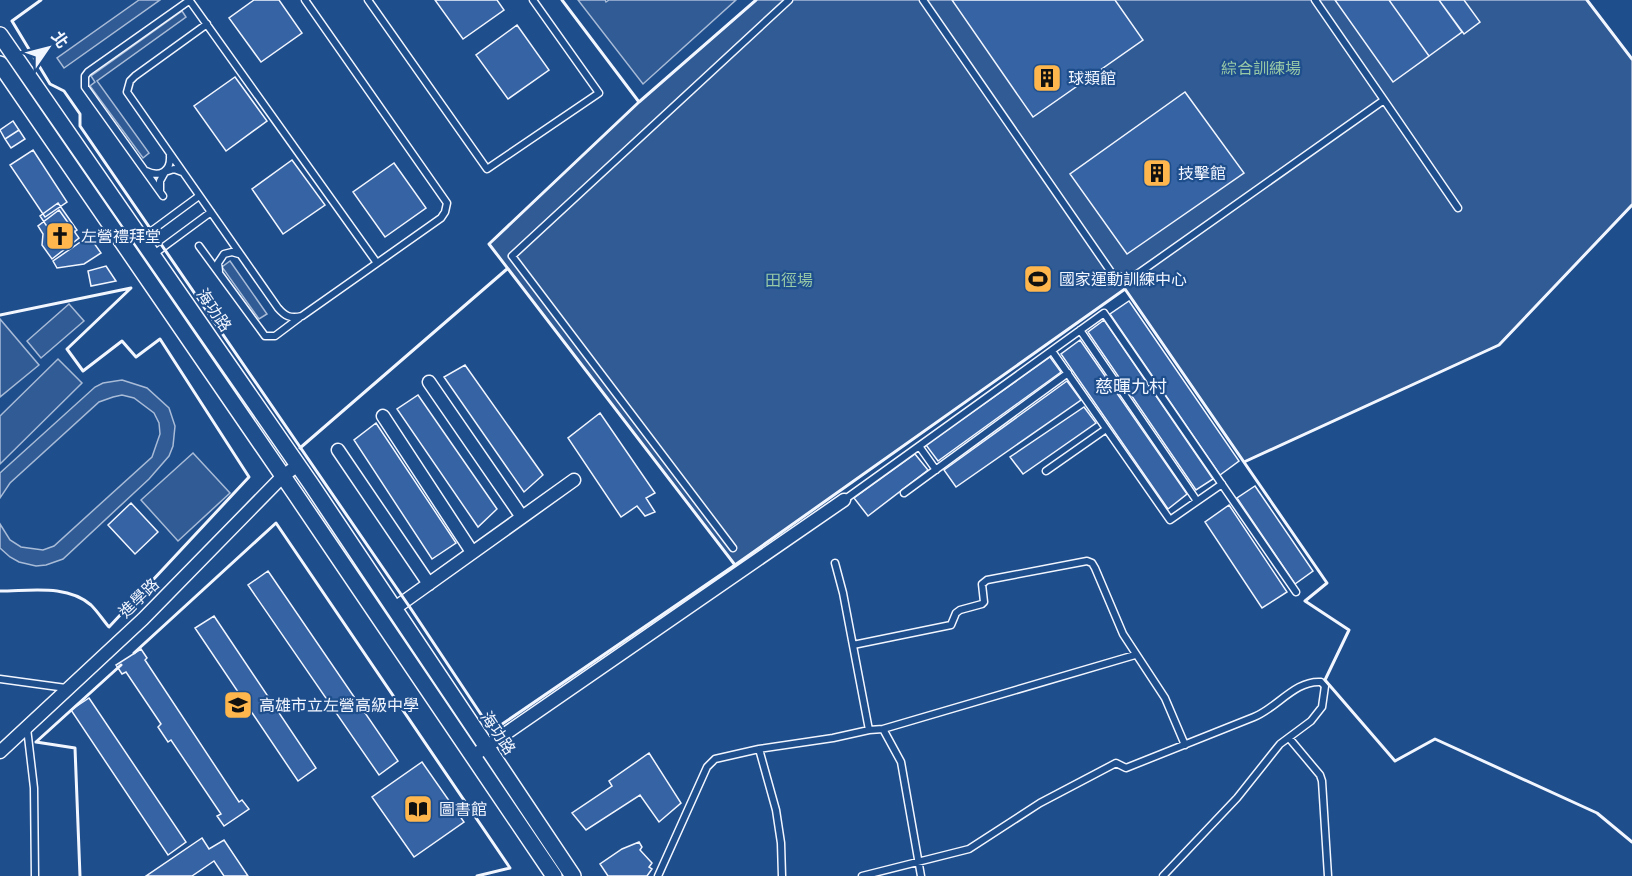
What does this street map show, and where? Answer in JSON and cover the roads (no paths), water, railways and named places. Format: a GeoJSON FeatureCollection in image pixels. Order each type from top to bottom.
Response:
{"type":"FeatureCollection","features":[{"type":"Feature","properties":{"kind":"street","name":"海功路"},"geometry":{"type":"LineString","coordinates":[[0,35],[395,608],[554,876]]}},
{"type":"Feature","properties":{"kind":"street","name":"海功路"},"geometry":{"type":"LineString","coordinates":[[0,64],[380,619],[573,876]]}},
{"type":"Feature","properties":{"kind":"street"},"geometry":{"type":"LineString","coordinates":[[429,382],[522,517]]}},
{"type":"Feature","properties":{"kind":"street"},"geometry":{"type":"LineString","coordinates":[[383,416],[472,552]]}},
{"type":"Feature","properties":{"kind":"street"},"geometry":{"type":"LineString","coordinates":[[338,450],[429,584]]}},
{"type":"Feature","properties":{"kind":"street","name":"進學路"},"geometry":{"type":"LineString","coordinates":[[0,752],[142,619],[283,476],[298,465]]}},
{"type":"Feature","properties":{"kind":"street"},"geometry":{"type":"LineString","coordinates":[[380,619],[574,480]]}},
{"type":"Feature","properties":{"kind":"street"},"geometry":{"type":"LineString","coordinates":[[479,752],[844,500]]}},
{"type":"Feature","properties":{"kind":"lane"},"geometry":{"type":"LineString","coordinates":[[170,155],[170,163],[160,181],[161,194],[85,87],[85,76],[190,0],[377,263]]}},
{"type":"Feature","properties":{"kind":"lane"},"geometry":{"type":"LineString","coordinates":[[199,246],[260,332],[269,337],[275,336],[441,218],[445,212],[447,204],[304,0]]}},
{"type":"Feature","properties":{"kind":"lane"},"geometry":{"type":"LineString","coordinates":[[368,0],[487,169],[599,93],[533,0]]}},
{"type":"Feature","properties":{"kind":"lane"},"geometry":{"type":"LineString","coordinates":[[733,548],[512,256],[789,0]]}},
{"type":"Feature","properties":{"kind":"lane"},"geometry":{"type":"LineString","coordinates":[[923,0],[1111,272],[1118,277],[1128,278],[1136,274],[1384,100]]}},
{"type":"Feature","properties":{"kind":"lane"},"geometry":{"type":"LineString","coordinates":[[1315,0],[1458,208]]}},
{"type":"Feature","properties":{"kind":"lane"},"geometry":{"type":"LineString","coordinates":[[207,24],[135,76],[128,87],[129,97],[278,308],[284,318],[282,330]]}},
{"type":"Feature","properties":{"kind":"lane"},"geometry":{"type":"LineString","coordinates":[[146,171],[159,174],[174,169],[182,172]]}},
{"type":"Feature","properties":{"kind":"lane"},"geometry":{"type":"LineString","coordinates":[[142,238],[199,196]]}},
{"type":"Feature","properties":{"kind":"lane"},"geometry":{"type":"LineString","coordinates":[[153,254],[210,213]]}},
{"type":"Feature","properties":{"kind":"lane"},"geometry":{"type":"LineString","coordinates":[[219,274],[218,263],[229,245],[229,238]]}},
{"type":"Feature","properties":{"kind":"lane"},"geometry":{"type":"LineString","coordinates":[[205,254],[217,257],[232,252],[240,254]]}},
{"type":"Feature","properties":{"kind":"lane"},"geometry":{"type":"LineString","coordinates":[[278,308],[285,316],[294,318],[302,316]]}},
{"type":"Feature","properties":{"kind":"lane"},"geometry":{"type":"LineString","coordinates":[[844,500],[1104,313],[1296,592]]}},
{"type":"Feature","properties":{"kind":"lane"},"geometry":{"type":"LineString","coordinates":[[1080,330],[1197,501]]}},
{"type":"Feature","properties":{"kind":"lane"},"geometry":{"type":"LineString","coordinates":[[1052,351],[1170,520],[1222,484]]}},
{"type":"Feature","properties":{"kind":"lane"},"geometry":{"type":"LineString","coordinates":[[904,493],[1068,373]]}},
{"type":"Feature","properties":{"kind":"lane"},"geometry":{"type":"LineString","coordinates":[[1046,471],[1106,429]]}},
{"type":"Feature","properties":{"kind":"lane"},"geometry":{"type":"LineString","coordinates":[[919,446],[936,470]]}},
{"type":"Feature","properties":{"kind":"lane"},"geometry":{"type":"LineString","coordinates":[[853,645],[951,625],[956,613],[960,610],[984,602],[982,584],[987,580],[1087,561],[1095,568],[1112,611],[1135,655],[1165,698],[1185,745]]}},
{"type":"Feature","properties":{"kind":"lane"},"geometry":{"type":"LineString","coordinates":[[836,562],[869,729]]}},
{"type":"Feature","properties":{"kind":"lane"},"geometry":{"type":"LineString","coordinates":[[658,876],[710,762],[715,759],[869,729],[883,729],[1135,655]]}},
{"type":"Feature","properties":{"kind":"lane"},"geometry":{"type":"LineString","coordinates":[[0,680],[67,688]]}},
{"type":"Feature","properties":{"kind":"lane"},"geometry":{"type":"LineString","coordinates":[[862,876],[974,847],[1040,803],[1116,763],[1126,768],[1185,745],[1263,714],[1304,684],[1312,681],[1321,682],[1325,696],[1322,707],[1311,721],[1280,744],[1237,798],[1163,876]]}},
{"type":"Feature","properties":{"kind":"lane"},"geometry":{"type":"LineString","coordinates":[[27,728],[34,788],[35,876]]}},
{"type":"Feature","properties":{"kind":"lane"},"geometry":{"type":"LineString","coordinates":[[883,729],[901,762],[921,876]]}},
{"type":"Feature","properties":{"kind":"lane"},"geometry":{"type":"LineString","coordinates":[[1288,738],[1320,775],[1328,876]]}},
{"type":"Feature","properties":{"kind":"lane"},"geometry":{"type":"LineString","coordinates":[[759,749],[776,810],[782,843],[782,876]]}},
{"type":"Feature","properties":{"kind":"place","name":"球類館"},"geometry":{"type":"Point","coordinates":[1047,78]}},
{"type":"Feature","properties":{"kind":"place","name":"技擊館"},"geometry":{"type":"Point","coordinates":[1157,173]}},
{"type":"Feature","properties":{"kind":"place","name":"左營禮拜堂"},"geometry":{"type":"Point","coordinates":[60,236]}},
{"type":"Feature","properties":{"kind":"place","name":"國家運動訓練中心"},"geometry":{"type":"Point","coordinates":[1038,279]}},
{"type":"Feature","properties":{"kind":"place","name":"高雄市立左營高級中學"},"geometry":{"type":"Point","coordinates":[238,705]}},
{"type":"Feature","properties":{"kind":"place","name":"圖書館"},"geometry":{"type":"Point","coordinates":[418,809]}},
{"type":"Feature","properties":{"kind":"district","name":"慈暉九村"},"geometry":{"type":"Point","coordinates":[1131,387]}},
{"type":"Feature","properties":{"kind":"park label","name":"綜合訓練場"},"geometry":{"type":"Point","coordinates":[1261,68]}},
{"type":"Feature","properties":{"kind":"park label","name":"田徑場"},"geometry":{"type":"Point","coordinates":[789,280]}}]}
